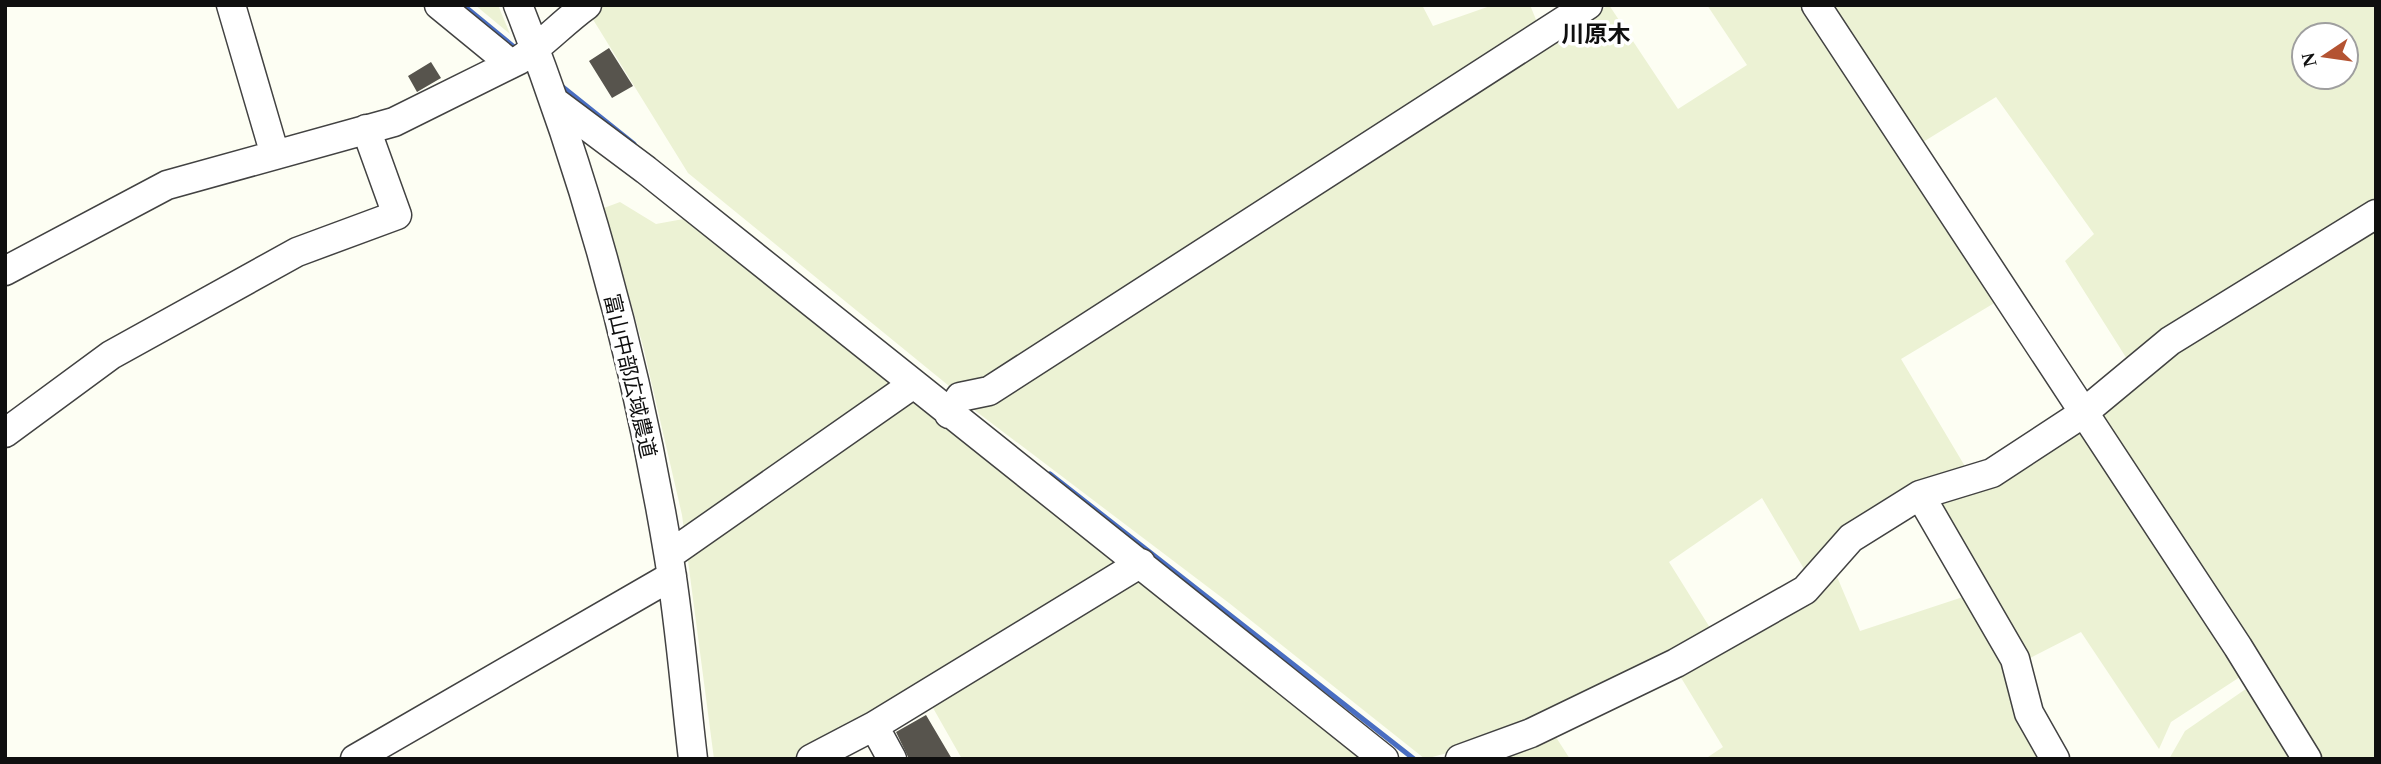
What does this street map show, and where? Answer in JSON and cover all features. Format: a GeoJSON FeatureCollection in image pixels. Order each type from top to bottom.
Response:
{"type":"FeatureCollection","features":[{"type":"Feature","properties":{"kind":"street"},"geometry":{"type":"LineString","coordinates":[[231,5],[275,155]]}},
{"type":"Feature","properties":{"kind":"street"},"geometry":{"type":"LineString","coordinates":[[439,5],[511,64]]}},
{"type":"Feature","properties":{"kind":"street","name":"富山中部広域農道"},"geometry":{"type":"LineString","coordinates":[[518,5],[555,102],[621,324],[670,566],[693,759]]}},
{"type":"Feature","properties":{"kind":"street"},"geometry":{"type":"LineString","coordinates":[[5,271],[167,185],[394,122],[535,50],[563,21],[587,5]]}},
{"type":"Feature","properties":{"kind":"street"},"geometry":{"type":"LineString","coordinates":[[949,414],[960,397],[989,391],[1588,5]]}},
{"type":"Feature","properties":{"kind":"street"},"geometry":{"type":"LineString","coordinates":[[1816,5],[2082,414],[2238,647],[2307,759]]}},
{"type":"Feature","properties":{"kind":"street"},"geometry":{"type":"LineString","coordinates":[[555,102],[646,170],[912,385],[1141,563],[1384,759]]}},
{"type":"Feature","properties":{"kind":"street"},"geometry":{"type":"LineString","coordinates":[[5,433],[111,355],[297,252],[397,215],[366,129]]}},
{"type":"Feature","properties":{"kind":"street"},"geometry":{"type":"LineString","coordinates":[[1460,759],[1531,733],[1676,663],[1805,590],[1852,538],[1920,495],[1992,473],[2082,414],[2170,341],[2376,214]]}},
{"type":"Feature","properties":{"kind":"street"},"geometry":{"type":"LineString","coordinates":[[355,759],[670,566],[912,385]]}},
{"type":"Feature","properties":{"kind":"street"},"geometry":{"type":"LineString","coordinates":[[1920,495],[2015,659],[2029,713],[2055,759]]}},
{"type":"Feature","properties":{"kind":"street"},"geometry":{"type":"LineString","coordinates":[[811,759],[874,726],[1141,563]]}},
{"type":"Feature","properties":{"kind":"street"},"geometry":{"type":"LineString","coordinates":[[874,726],[892,759]]}},
{"type":"Feature","properties":{"kind":"green space"},"geometry":{"type":"Polygon","coordinates":[[[475,5],[498,5],[510,34],[475,5]]]}},
{"type":"Feature","properties":{"kind":"green space"},"geometry":{"type":"Polygon","coordinates":[[[601,5],[1422,5],[1433,26],[1493,5],[1530,5],[1539,27],[980,382],[954,390],[688,173],[589,13],[601,5]]]}},
{"type":"Feature","properties":{"kind":"green space"},"geometry":{"type":"Polygon","coordinates":[[[1609,5],[1678,109],[1747,65],[1707,5],[1806,5],[2001,299],[1901,359],[1966,468],[1807,574],[1762,498],[1669,562],[1712,631],[1495,740],[1425,759],[1229,603],[969,406],[1174,281],[1609,5]]]}},
{"type":"Feature","properties":{"kind":"green space"},"geometry":{"type":"Polygon","coordinates":[[[1825,5],[2376,5],[2376,200],[2127,359],[2065,261],[2094,234],[1996,97],[1915,147],[1825,5]]]}},
{"type":"Feature","properties":{"kind":"green space"},"geometry":{"type":"Polygon","coordinates":[[[620,202],[656,224],[689,218],[752,273],[952,433],[1370,759],[962,759],[920,685],[792,759],[714,759],[682,515],[643,346],[604,208],[620,202]]]}},
{"type":"Feature","properties":{"kind":"green space"},"geometry":{"type":"Polygon","coordinates":[[[2376,220],[2376,759],[2318,759],[2097,422],[2101,405],[2167,355],[2376,220]]]}},
{"type":"Feature","properties":{"kind":"green space"},"geometry":{"type":"Polygon","coordinates":[[[2071,430],[2085,433],[2243,675],[2171,722],[2159,749],[2081,632],[2024,661],[1937,513],[1938,494],[2071,430]]]}},
{"type":"Feature","properties":{"kind":"green space"},"geometry":{"type":"Polygon","coordinates":[[[1835,572],[1860,631],[1969,595],[2007,659],[2043,759],[1705,759],[1723,747],[1677,671],[1835,572]]]}},
{"type":"Feature","properties":{"kind":"green space"},"geometry":{"type":"Polygon","coordinates":[[[2253,684],[2300,759],[2169,759],[2185,731],[2253,684]]]}},
{"type":"Feature","properties":{"kind":"green space"},"geometry":{"type":"Polygon","coordinates":[[[1552,731],[1570,759],[1500,759],[1552,731]]]}},
{"type":"Feature","properties":{"kind":"building"},"geometry":{"type":"Polygon","coordinates":[[[609,48],[633,86],[612,98],[589,61],[609,48]]]}},
{"type":"Feature","properties":{"kind":"building"},"geometry":{"type":"Polygon","coordinates":[[[431,62],[441,78],[417,92],[408,76],[431,62]]]}},
{"type":"Feature","properties":{"kind":"building"},"geometry":{"type":"Polygon","coordinates":[[[926,715],[952,759],[909,759],[896,732],[926,715]]]}},
{"type":"Feature","properties":{"kind":"waterway"},"geometry":{"type":"LineString","coordinates":[[463,5],[519,51]]}},
{"type":"Feature","properties":{"kind":"waterway"},"geometry":{"type":"LineString","coordinates":[[559,84],[634,144]]}},
{"type":"Feature","properties":{"kind":"waterway"},"geometry":{"type":"LineString","coordinates":[[1050,474],[1414,759]]}},
{"type":"Feature","properties":{"kind":"district","name":"川原木"},"geometry":{"type":"Point","coordinates":[1596,34]}}]}
